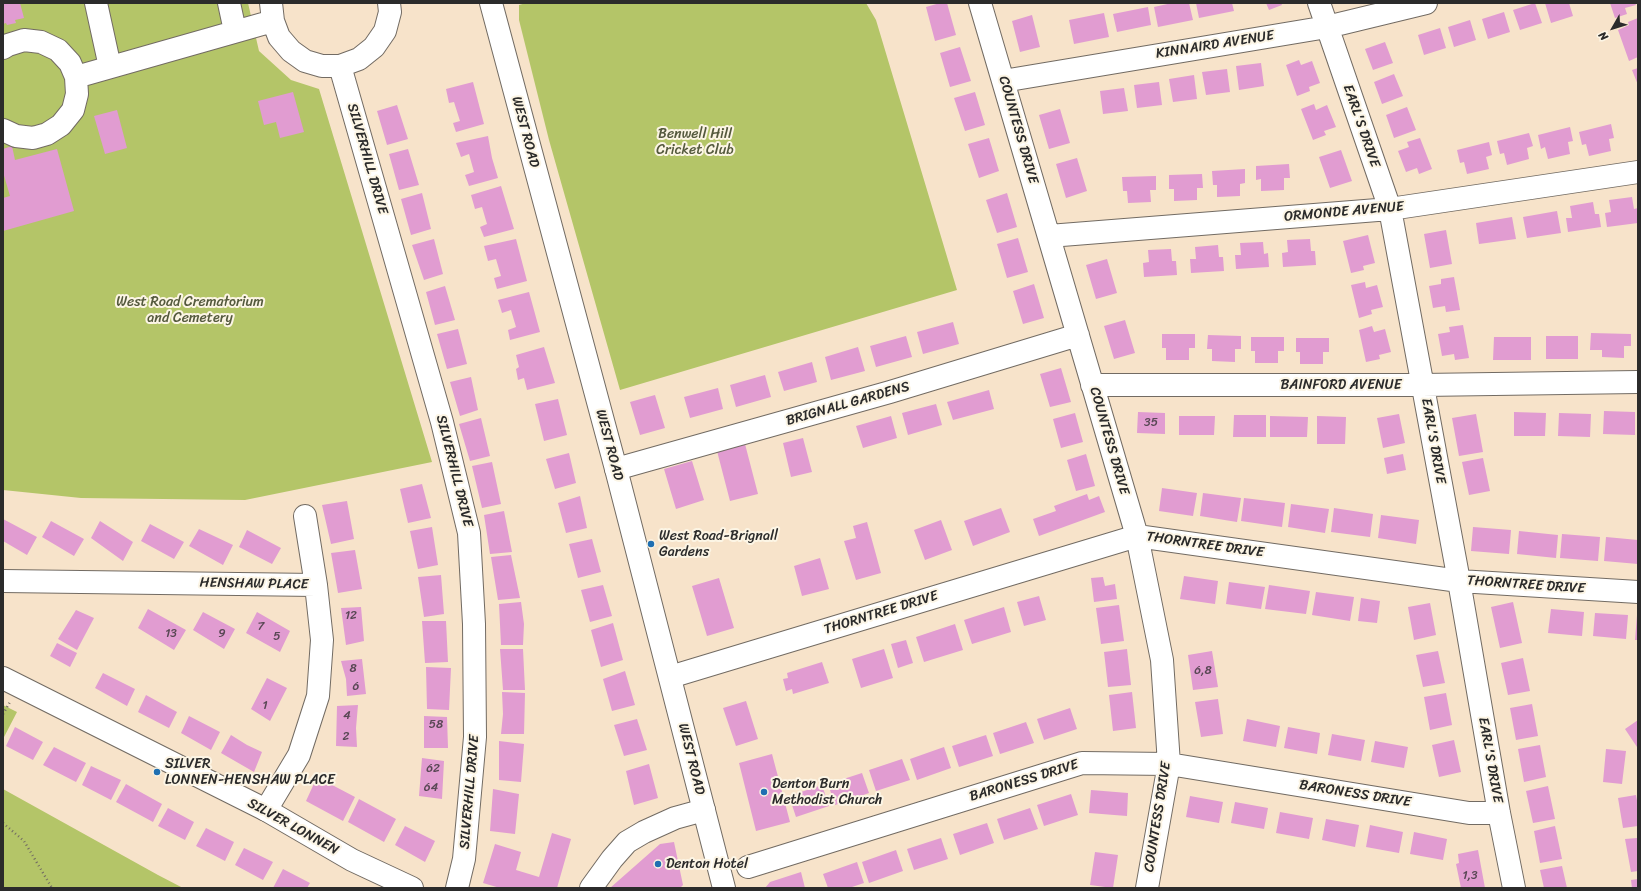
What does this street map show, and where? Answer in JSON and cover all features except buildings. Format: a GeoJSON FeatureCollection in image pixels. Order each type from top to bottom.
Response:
{"type":"FeatureCollection","features":[{"type":"Feature","properties":{"kind":"street"},"geometry":{"type":"LineString","coordinates":[[96,3],[110,67]]}},
{"type":"Feature","properties":{"kind":"street"},"geometry":{"type":"LineString","coordinates":[[229,3],[235,31]]}},
{"type":"Feature","properties":{"kind":"street"},"geometry":{"type":"LineString","coordinates":[[76,77],[235,31],[272,12],[279,37],[290,51],[305,61],[322,66],[340,66],[359,59],[374,47],[385,31],[390,12],[389,3]]}},
{"type":"Feature","properties":{"kind":"street","name":"WEST ROAD"},"geometry":{"type":"LineString","coordinates":[[491,3],[616,469],[724,888]]}},
{"type":"Feature","properties":{"kind":"street","name":"COUNTESS DRIVE"},"geometry":{"type":"LineString","coordinates":[[980,3],[1136,536],[1162,660],[1169,764],[1146,888]]}},
{"type":"Feature","properties":{"kind":"street","name":"EARL'S DRIVE"},"geometry":{"type":"LineString","coordinates":[[1319,3],[1390,209],[1499,813],[1514,888]]}},
{"type":"Feature","properties":{"kind":"street","name":"KINNAIRD AVENUE"},"geometry":{"type":"LineString","coordinates":[[1003,81],[1327,27],[1426,3]]}},
{"type":"Feature","properties":{"kind":"street"},"geometry":{"type":"LineString","coordinates":[[3,48],[24,40],[41,42],[58,50],[70,62],[76,77],[78,94],[73,110],[61,125],[47,134],[33,138],[16,136],[3,130]]}},
{"type":"Feature","properties":{"kind":"street","name":"SILVERHILL DRIVE"},"geometry":{"type":"LineString","coordinates":[[340,66],[442,422],[469,533],[474,624],[475,737],[464,859],[457,888]]}},
{"type":"Feature","properties":{"kind":"street","name":"ORMONDE AVENUE"},"geometry":{"type":"LineString","coordinates":[[1049,236],[1390,209],[1638,172]]}},
{"type":"Feature","properties":{"kind":"street","name":"BRIGNALL GARDENS"},"geometry":{"type":"LineString","coordinates":[[616,469],[890,392],[1078,335]]}},
{"type":"Feature","properties":{"kind":"street","name":"BAINFORD AVENUE"},"geometry":{"type":"LineString","coordinates":[[1092,385],[1422,385],[1638,382]]}},
{"type":"Feature","properties":{"kind":"street"},"geometry":{"type":"LineString","coordinates":[[305,516],[316,585]]}},
{"type":"Feature","properties":{"kind":"street","name":"THORNTREE DRIVE"},"geometry":{"type":"LineString","coordinates":[[670,677],[1136,536],[1458,581],[1638,592]]}},
{"type":"Feature","properties":{"kind":"street","name":"HENSHAW PLACE"},"geometry":{"type":"LineString","coordinates":[[3,581],[316,585],[322,640],[318,696],[299,755],[266,810]]}},
{"type":"Feature","properties":{"kind":"street","name":"SILVER LONNEN"},"geometry":{"type":"LineString","coordinates":[[3,678],[266,810],[352,860],[412,888]]}},
{"type":"Feature","properties":{"kind":"street","name":"BARONESS DRIVE"},"geometry":{"type":"LineString","coordinates":[[748,867],[1082,762],[1169,764],[1469,813],[1499,813]]}},
{"type":"Feature","properties":{"kind":"street"},"geometry":{"type":"LineString","coordinates":[[591,888],[612,859],[627,842],[644,832],[675,818],[704,810]]}},
{"type":"Feature","properties":{"kind":"path"},"geometry":{"type":"LineString","coordinates":[[3,822],[24,841],[52,888]]}},
{"type":"Feature","properties":{"kind":"green space","name":"West Road Crematorium and Cemetery"},"geometry":{"type":"Polygon","coordinates":[[[3,3],[248,3],[259,51],[291,80],[319,89],[432,462],[245,500],[81,498],[3,490],[3,3]]]}},
{"type":"Feature","properties":{"kind":"green space","name":"Benwell Hill Cricket Club"},"geometry":{"type":"Polygon","coordinates":[[[526,3],[866,3],[876,20],[957,290],[620,390],[549,140],[519,20],[519,5],[526,3]]]}},
{"type":"Feature","properties":{"kind":"green space"},"geometry":{"type":"Polygon","coordinates":[[[3,705],[17,712],[3,739],[3,705]]]}},
{"type":"Feature","properties":{"kind":"green space"},"geometry":{"type":"Polygon","coordinates":[[[3,789],[158,875],[183,888],[3,888],[3,789]]]}},
{"type":"Feature","properties":{"kind":"place","name":"West Road-Brignall Gardens"},"geometry":{"type":"Point","coordinates":[651,544]}},
{"type":"Feature","properties":{"kind":"place","name":"SILVER LONNEN-HENSHAW PLACE"},"geometry":{"type":"Point","coordinates":[157,772]}},
{"type":"Feature","properties":{"kind":"place","name":"Denton Burn Methodist Church"},"geometry":{"type":"Point","coordinates":[764,792]}},
{"type":"Feature","properties":{"kind":"place","name":"Denton Hotel"},"geometry":{"type":"Point","coordinates":[658,864]}}]}
